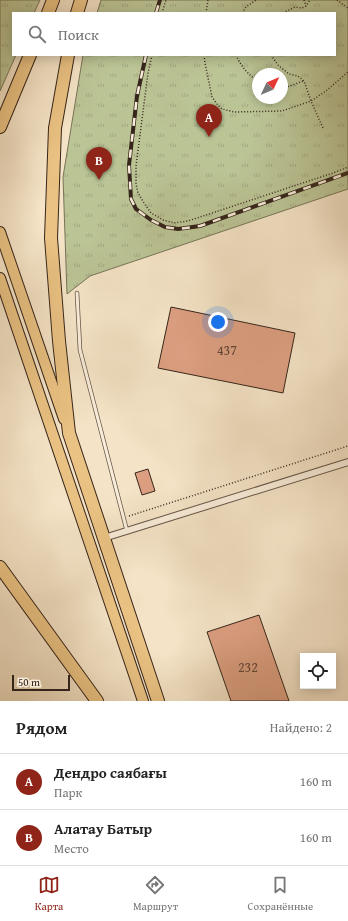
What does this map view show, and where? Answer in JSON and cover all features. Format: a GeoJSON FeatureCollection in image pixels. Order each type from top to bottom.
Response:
{"type":"FeatureCollection","features":[{"type":"Feature","properties":{"kind":"highway"},"geometry":{"type":"LineString","coordinates":[[48,12],[53,0]]}},
{"type":"Feature","properties":{"kind":"highway"},"geometry":{"type":"LineString","coordinates":[[77,12],[81,0]]}},
{"type":"Feature","properties":{"kind":"highway"},"geometry":{"type":"LineString","coordinates":[[0,127],[30,56]]}},
{"type":"Feature","properties":{"kind":"highway"},"geometry":{"type":"LineString","coordinates":[[68,56],[56,128],[51,238],[59,341],[69,432],[158,701]]}},
{"type":"Feature","properties":{"kind":"highway"},"geometry":{"type":"LineString","coordinates":[[0,567],[97,701]]}},
{"type":"Feature","properties":{"kind":"main road"},"geometry":{"type":"LineString","coordinates":[[0,232],[69,432]]}},
{"type":"Feature","properties":{"kind":"main road"},"geometry":{"type":"LineString","coordinates":[[0,278],[143,701]]}},
{"type":"Feature","properties":{"kind":"street"},"geometry":{"type":"LineString","coordinates":[[104,538],[348,462]]}},
{"type":"Feature","properties":{"kind":"lane"},"geometry":{"type":"LineString","coordinates":[[77,293],[80,350],[127,530]]}},
{"type":"Feature","properties":{"kind":"path"},"geometry":{"type":"LineString","coordinates":[[162,12],[166,0]]}},
{"type":"Feature","properties":{"kind":"path"},"geometry":{"type":"LineString","coordinates":[[206,12],[208,0]]}},
{"type":"Feature","properties":{"kind":"path"},"geometry":{"type":"LineString","coordinates":[[243,12],[246,7],[256,0]]}},
{"type":"Feature","properties":{"kind":"path"},"geometry":{"type":"LineString","coordinates":[[304,0],[306,6]]}},
{"type":"Feature","properties":{"kind":"path"},"geometry":{"type":"LineString","coordinates":[[285,12],[296,7],[302,8],[306,6],[310,0]]}},
{"type":"Feature","properties":{"kind":"path"},"geometry":{"type":"LineString","coordinates":[[337,0],[348,8]]}},
{"type":"Feature","properties":{"kind":"path"},"geometry":{"type":"LineString","coordinates":[[152,56],[148,73],[136,166],[136,184],[138,193],[151,213],[163,220],[174,223],[188,221],[348,167]]}},
{"type":"Feature","properties":{"kind":"path"},"geometry":{"type":"LineString","coordinates":[[204,56],[212,98],[222,108],[234,112],[282,111],[311,102],[348,72]]}},
{"type":"Feature","properties":{"kind":"path"},"geometry":{"type":"LineString","coordinates":[[236,56],[240,63],[252,77]]}},
{"type":"Feature","properties":{"kind":"path"},"geometry":{"type":"LineString","coordinates":[[272,56],[278,65],[289,74],[298,76],[304,81],[311,102],[323,128]]}},
{"type":"Feature","properties":{"kind":"path"},"geometry":{"type":"LineString","coordinates":[[288,87],[304,81]]}},
{"type":"Feature","properties":{"kind":"path"},"geometry":{"type":"LineString","coordinates":[[124,518],[348,446]]}},
{"type":"Feature","properties":{"kind":"green space"},"geometry":{"type":"Polygon","coordinates":[[[0,0],[40,0],[34,12],[12,12],[12,56],[16,56],[0,91],[0,0]]]}},
{"type":"Feature","properties":{"kind":"green space"},"geometry":{"type":"Polygon","coordinates":[[[101,0],[348,0],[348,189],[90,276],[67,294],[63,177],[83,56],[336,56],[336,12],[97,12],[101,0]]]}},
{"type":"Feature","properties":{"kind":"building"},"geometry":{"type":"Polygon","coordinates":[[[171,307],[295,333],[283,393],[158,368],[171,307]]]}},
{"type":"Feature","properties":{"kind":"building"},"geometry":{"type":"Polygon","coordinates":[[[148,469],[155,491],[142,495],[135,473],[148,469]]]}},
{"type":"Feature","properties":{"kind":"building"},"geometry":{"type":"Polygon","coordinates":[[[259,615],[289,701],[231,701],[207,632],[259,615]]]}},
{"type":"Feature","properties":{"kind":"railway"},"geometry":{"type":"LineString","coordinates":[[156,12],[160,0]]}},
{"type":"Feature","properties":{"kind":"railway"},"geometry":{"type":"LineString","coordinates":[[146,56],[137,96],[129,165],[131,199],[136,209],[151,220],[165,227],[178,229],[200,226],[348,173]]}},
{"type":"Feature","properties":{"kind":"place","name":"Дендро саябағы"},"geometry":{"type":"Point","coordinates":[209,137]}},
{"type":"Feature","properties":{"kind":"place","name":"Алатау Батыр"},"geometry":{"type":"Point","coordinates":[99,180]}}]}
